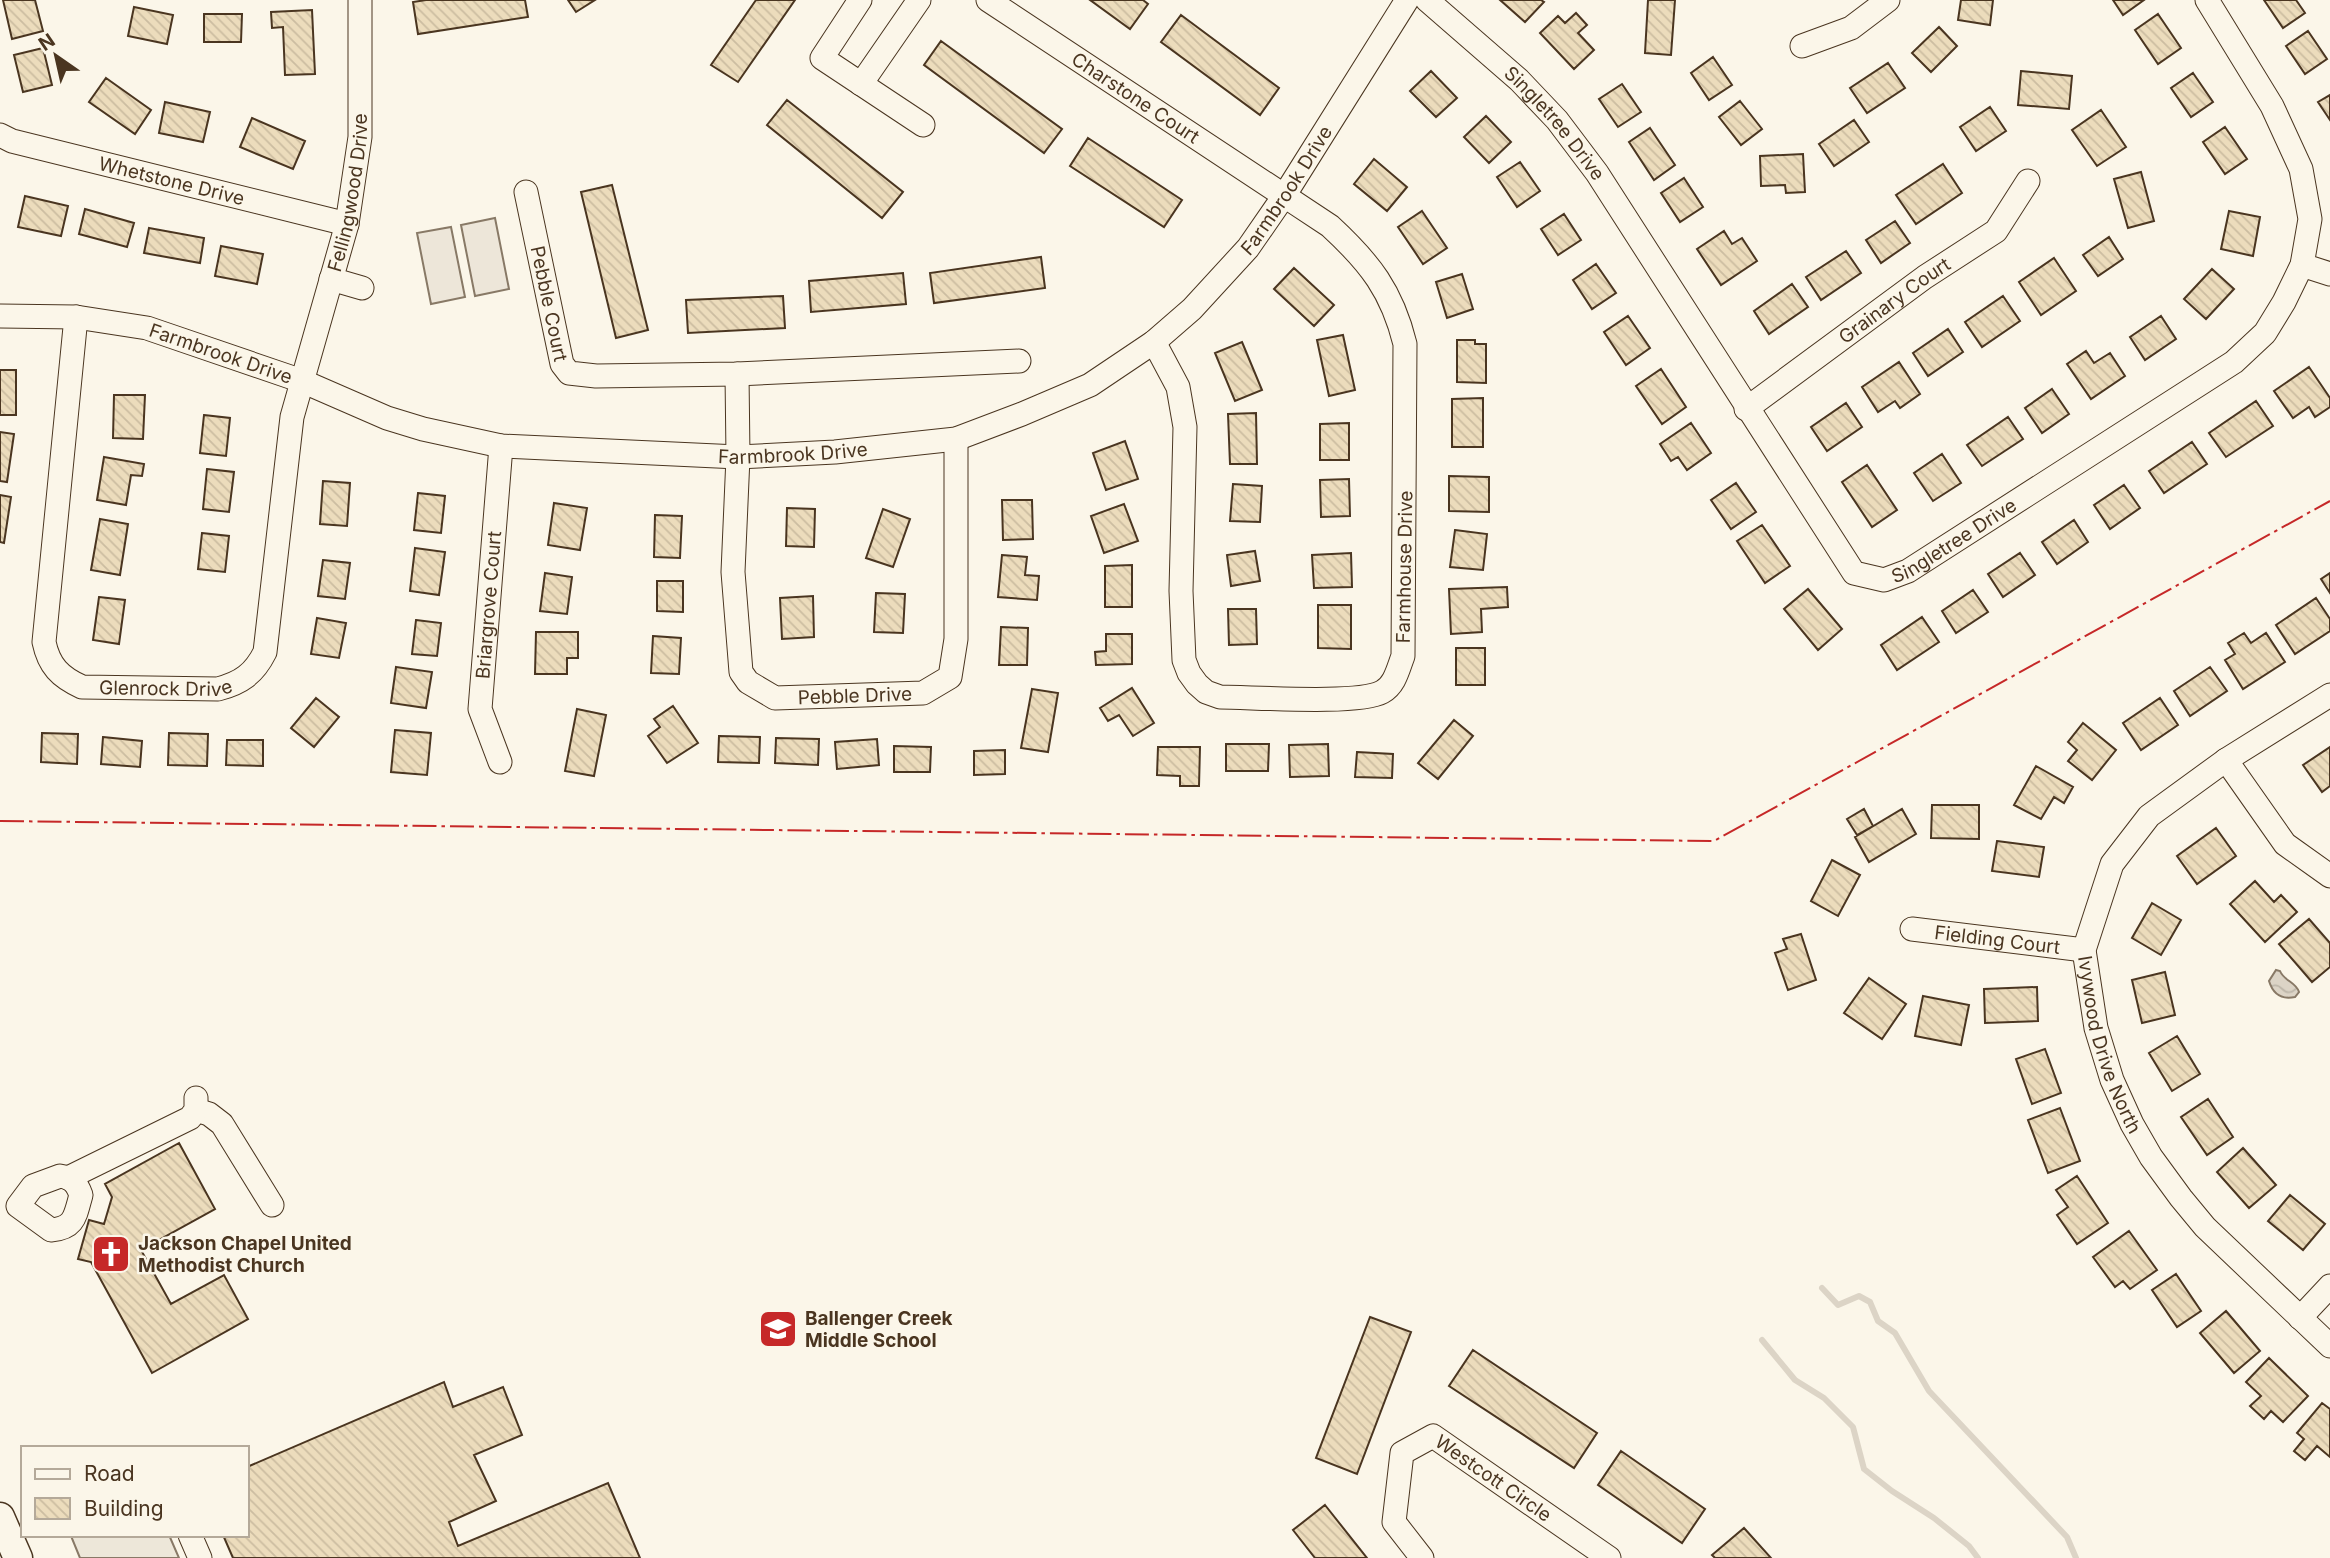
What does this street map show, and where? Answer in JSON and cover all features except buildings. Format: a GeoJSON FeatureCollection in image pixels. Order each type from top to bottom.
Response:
{"type":"FeatureCollection","features":[{"type":"Feature","properties":{"kind":"street","name":"Fellingwood Drive"},"geometry":{"type":"LineString","coordinates":[[302,381],[347,224],[360,136],[360,0]]}},
{"type":"Feature","properties":{"kind":"street"},"geometry":{"type":"LineString","coordinates":[[860,0],[822,58],[923,125]]}},
{"type":"Feature","properties":{"kind":"street"},"geometry":{"type":"LineString","coordinates":[[861,84],[919,0]]}},
{"type":"Feature","properties":{"kind":"street","name":"Charstone Court"},"geometry":{"type":"LineString","coordinates":[[988,0],[1284,196]]}},
{"type":"Feature","properties":{"kind":"street","name":"Farmbrook Drive"},"geometry":{"type":"LineString","coordinates":[[0,316],[76,317],[147,328],[302,381],[335,398],[387,418],[501,446],[738,457],[835,452],[956,439],[1090,385],[1154,342],[1192,309],[1248,248],[1408,0]]}},
{"type":"Feature","properties":{"kind":"street","name":"Singletree Drive"},"geometry":{"type":"LineString","coordinates":[[1427,0],[1519,80],[1557,120],[1597,173],[1854,573],[1884,580],[1908,571],[2234,362],[2265,333],[2284,302],[2302,265],[2310,219],[2301,169],[2272,106],[2207,0]]}},
{"type":"Feature","properties":{"kind":"street"},"geometry":{"type":"LineString","coordinates":[[1802,46],[1851,28],[1888,0]]}},
{"type":"Feature","properties":{"kind":"street","name":"Whetstone Drive"},"geometry":{"type":"LineString","coordinates":[[0,135],[12,141],[347,224]]}},
{"type":"Feature","properties":{"kind":"street","name":"Grainary Court"},"geometry":{"type":"LineString","coordinates":[[1746,408],[1925,277],[1996,231],[2028,181]]}},
{"type":"Feature","properties":{"kind":"street","name":"Pebble Court"},"geometry":{"type":"LineString","coordinates":[[526,192],[562,364],[569,373],[596,376],[737,374],[1019,361]]}},
{"type":"Feature","properties":{"kind":"street","name":"Farmhouse Drive"},"geometry":{"type":"LineString","coordinates":[[1154,342],[1178,387],[1185,427],[1181,591],[1184,660],[1189,673],[1206,692],[1220,697],[1338,699],[1381,693],[1391,684],[1403,656],[1405,344],[1399,319],[1388,293],[1354,247],[1331,226],[1284,196]]}},
{"type":"Feature","properties":{"kind":"street"},"geometry":{"type":"LineString","coordinates":[[2302,265],[2330,274]]}},
{"type":"Feature","properties":{"kind":"street"},"geometry":{"type":"LineString","coordinates":[[331,279],[362,288]]}},
{"type":"Feature","properties":{"kind":"street","name":"Glenrock Drive"},"geometry":{"type":"LineString","coordinates":[[76,317],[44,642],[47,657],[55,671],[82,687],[218,689],[247,678],[258,666],[268,637],[292,417],[302,381]]}},
{"type":"Feature","properties":{"kind":"street"},"geometry":{"type":"LineString","coordinates":[[737,374],[738,457]]}},
{"type":"Feature","properties":{"kind":"street","name":"Pebble Drive"},"geometry":{"type":"LineString","coordinates":[[738,457],[733,572],[741,672],[748,682],[775,698],[900,695],[923,693],[950,677],[956,639],[956,439]]}},
{"type":"Feature","properties":{"kind":"street","name":"Briargrove Court"},"geometry":{"type":"LineString","coordinates":[[500,761],[480,709],[501,446]]}},
{"type":"Feature","properties":{"kind":"street","name":"Ivywood Drive North"},"geometry":{"type":"LineString","coordinates":[[2330,695],[2226,760],[2149,816],[2112,864],[2084,950],[2096,1028],[2112,1080],[2151,1157],[2205,1227],[2330,1346]]}},
{"type":"Feature","properties":{"kind":"street"},"geometry":{"type":"LineString","coordinates":[[2226,760],[2285,844],[2330,876]]}},
{"type":"Feature","properties":{"kind":"street","name":"Fielding Court"},"geometry":{"type":"LineString","coordinates":[[1912,929],[2084,950]]}},
{"type":"Feature","properties":{"kind":"street"},"geometry":{"type":"LineString","coordinates":[[68,1178],[90,1156],[190,1118],[196,1104],[222,1124],[272,1205]]}},
{"type":"Feature","properties":{"kind":"street"},"geometry":{"type":"LineString","coordinates":[[60,1176],[68,1178],[76,1183],[81,1195],[71,1224],[62,1229],[51,1230],[22,1216],[29,1179],[60,1176]]}},
{"type":"Feature","properties":{"kind":"street"},"geometry":{"type":"LineString","coordinates":[[2301,1318],[2330,1286]]}},
{"type":"Feature","properties":{"kind":"street","name":"Westcott Circle"},"geometry":{"type":"LineString","coordinates":[[1422,1558],[1394,1522],[1402,1453],[1433,1436],[1609,1558]]}},
{"type":"Feature","properties":{"kind":"street"},"geometry":{"type":"LineString","coordinates":[[191,1537],[200,1558]]}},
{"type":"Feature","properties":{"kind":"shaded area"},"geometry":{"type":"Polygon","coordinates":[[[495,218],[509,289],[475,296],[461,225],[495,218]]]}},
{"type":"Feature","properties":{"kind":"shaded area"},"geometry":{"type":"Polygon","coordinates":[[[451,227],[465,297],[431,304],[417,233],[451,227]]]}},
{"type":"Feature","properties":{"kind":"shaded area"},"geometry":{"type":"Polygon","coordinates":[[[71,1537],[170,1537],[179,1558],[80,1558],[71,1537]]]}},
{"type":"Feature","properties":{"kind":"water"},"geometry":{"type":"Polygon","coordinates":[[[2276,970],[2297,989],[2299,992],[2295,997],[2282,997],[2273,989],[2269,981],[2276,970]]]}},
{"type":"Feature","properties":{"kind":"waterway"},"geometry":{"type":"LineString","coordinates":[[1822,1288],[1838,1305],[1859,1296],[1870,1302],[1878,1321],[1895,1333],[1929,1391],[2067,1537],[2076,1558]]}},
{"type":"Feature","properties":{"kind":"waterway"},"geometry":{"type":"LineString","coordinates":[[1762,1340],[1795,1380],[1824,1398],[1853,1427],[1864,1469],[1934,1518],[1969,1546],[1978,1558]]}},
{"type":"Feature","properties":{"kind":"power"},"geometry":{"type":"LineString","coordinates":[[0,821],[1714,841],[2330,501]]}},
{"type":"Feature","properties":{"kind":"place","name":"Jackson Chapel United Methodist Church"},"geometry":{"type":"Point","coordinates":[111,1254]}},
{"type":"Feature","properties":{"kind":"place","name":"Ballenger Creek Middle School"},"geometry":{"type":"Point","coordinates":[778,1329]}}]}
